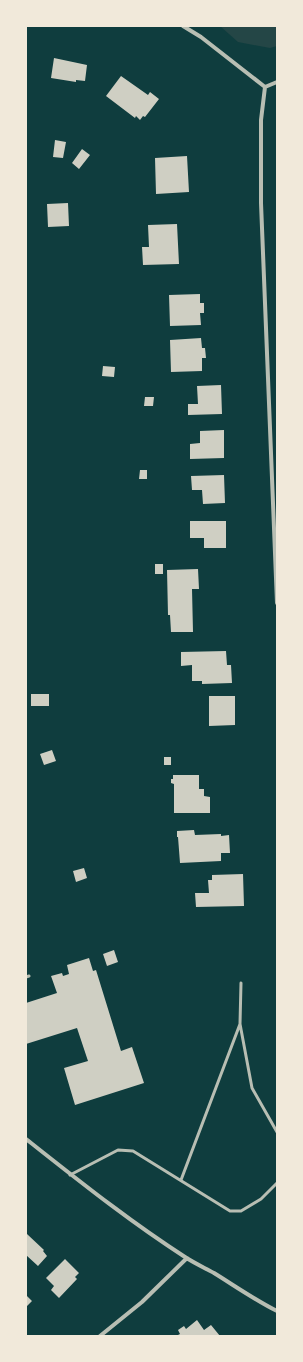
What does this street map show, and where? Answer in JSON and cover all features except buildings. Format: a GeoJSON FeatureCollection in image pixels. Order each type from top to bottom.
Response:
{"type":"FeatureCollection","features":[{"type":"Feature","properties":{"kind":"street"},"geometry":{"type":"LineString","coordinates":[[183,26],[201,37],[265,87]]}},
{"type":"Feature","properties":{"kind":"street"},"geometry":{"type":"LineString","coordinates":[[265,87],[277,82]]}},
{"type":"Feature","properties":{"kind":"street"},"geometry":{"type":"LineString","coordinates":[[265,87],[260,120],[260,203],[277,603]]}},
{"type":"Feature","properties":{"kind":"street"},"geometry":{"type":"LineString","coordinates":[[26,1139],[123,1214],[187,1258],[277,1311]]}},
{"type":"Feature","properties":{"kind":"street"},"geometry":{"type":"LineString","coordinates":[[100,1336],[142,1302],[187,1258]]}},
{"type":"Feature","properties":{"kind":"lane"},"geometry":{"type":"LineString","coordinates":[[241,983],[240,1024],[252,1088],[277,1132]]}},
{"type":"Feature","properties":{"kind":"lane"},"geometry":{"type":"LineString","coordinates":[[180,1180],[240,1024]]}},
{"type":"Feature","properties":{"kind":"lane"},"geometry":{"type":"LineString","coordinates":[[70,1174],[118,1150],[134,1151],[230,1211],[241,1211],[261,1199],[277,1183]]}},
{"type":"Feature","properties":{"kind":"shaded area"},"geometry":{"type":"Polygon","coordinates":[[[220,26],[277,26],[277,46],[270,48],[238,42],[220,26]]]}}]}
